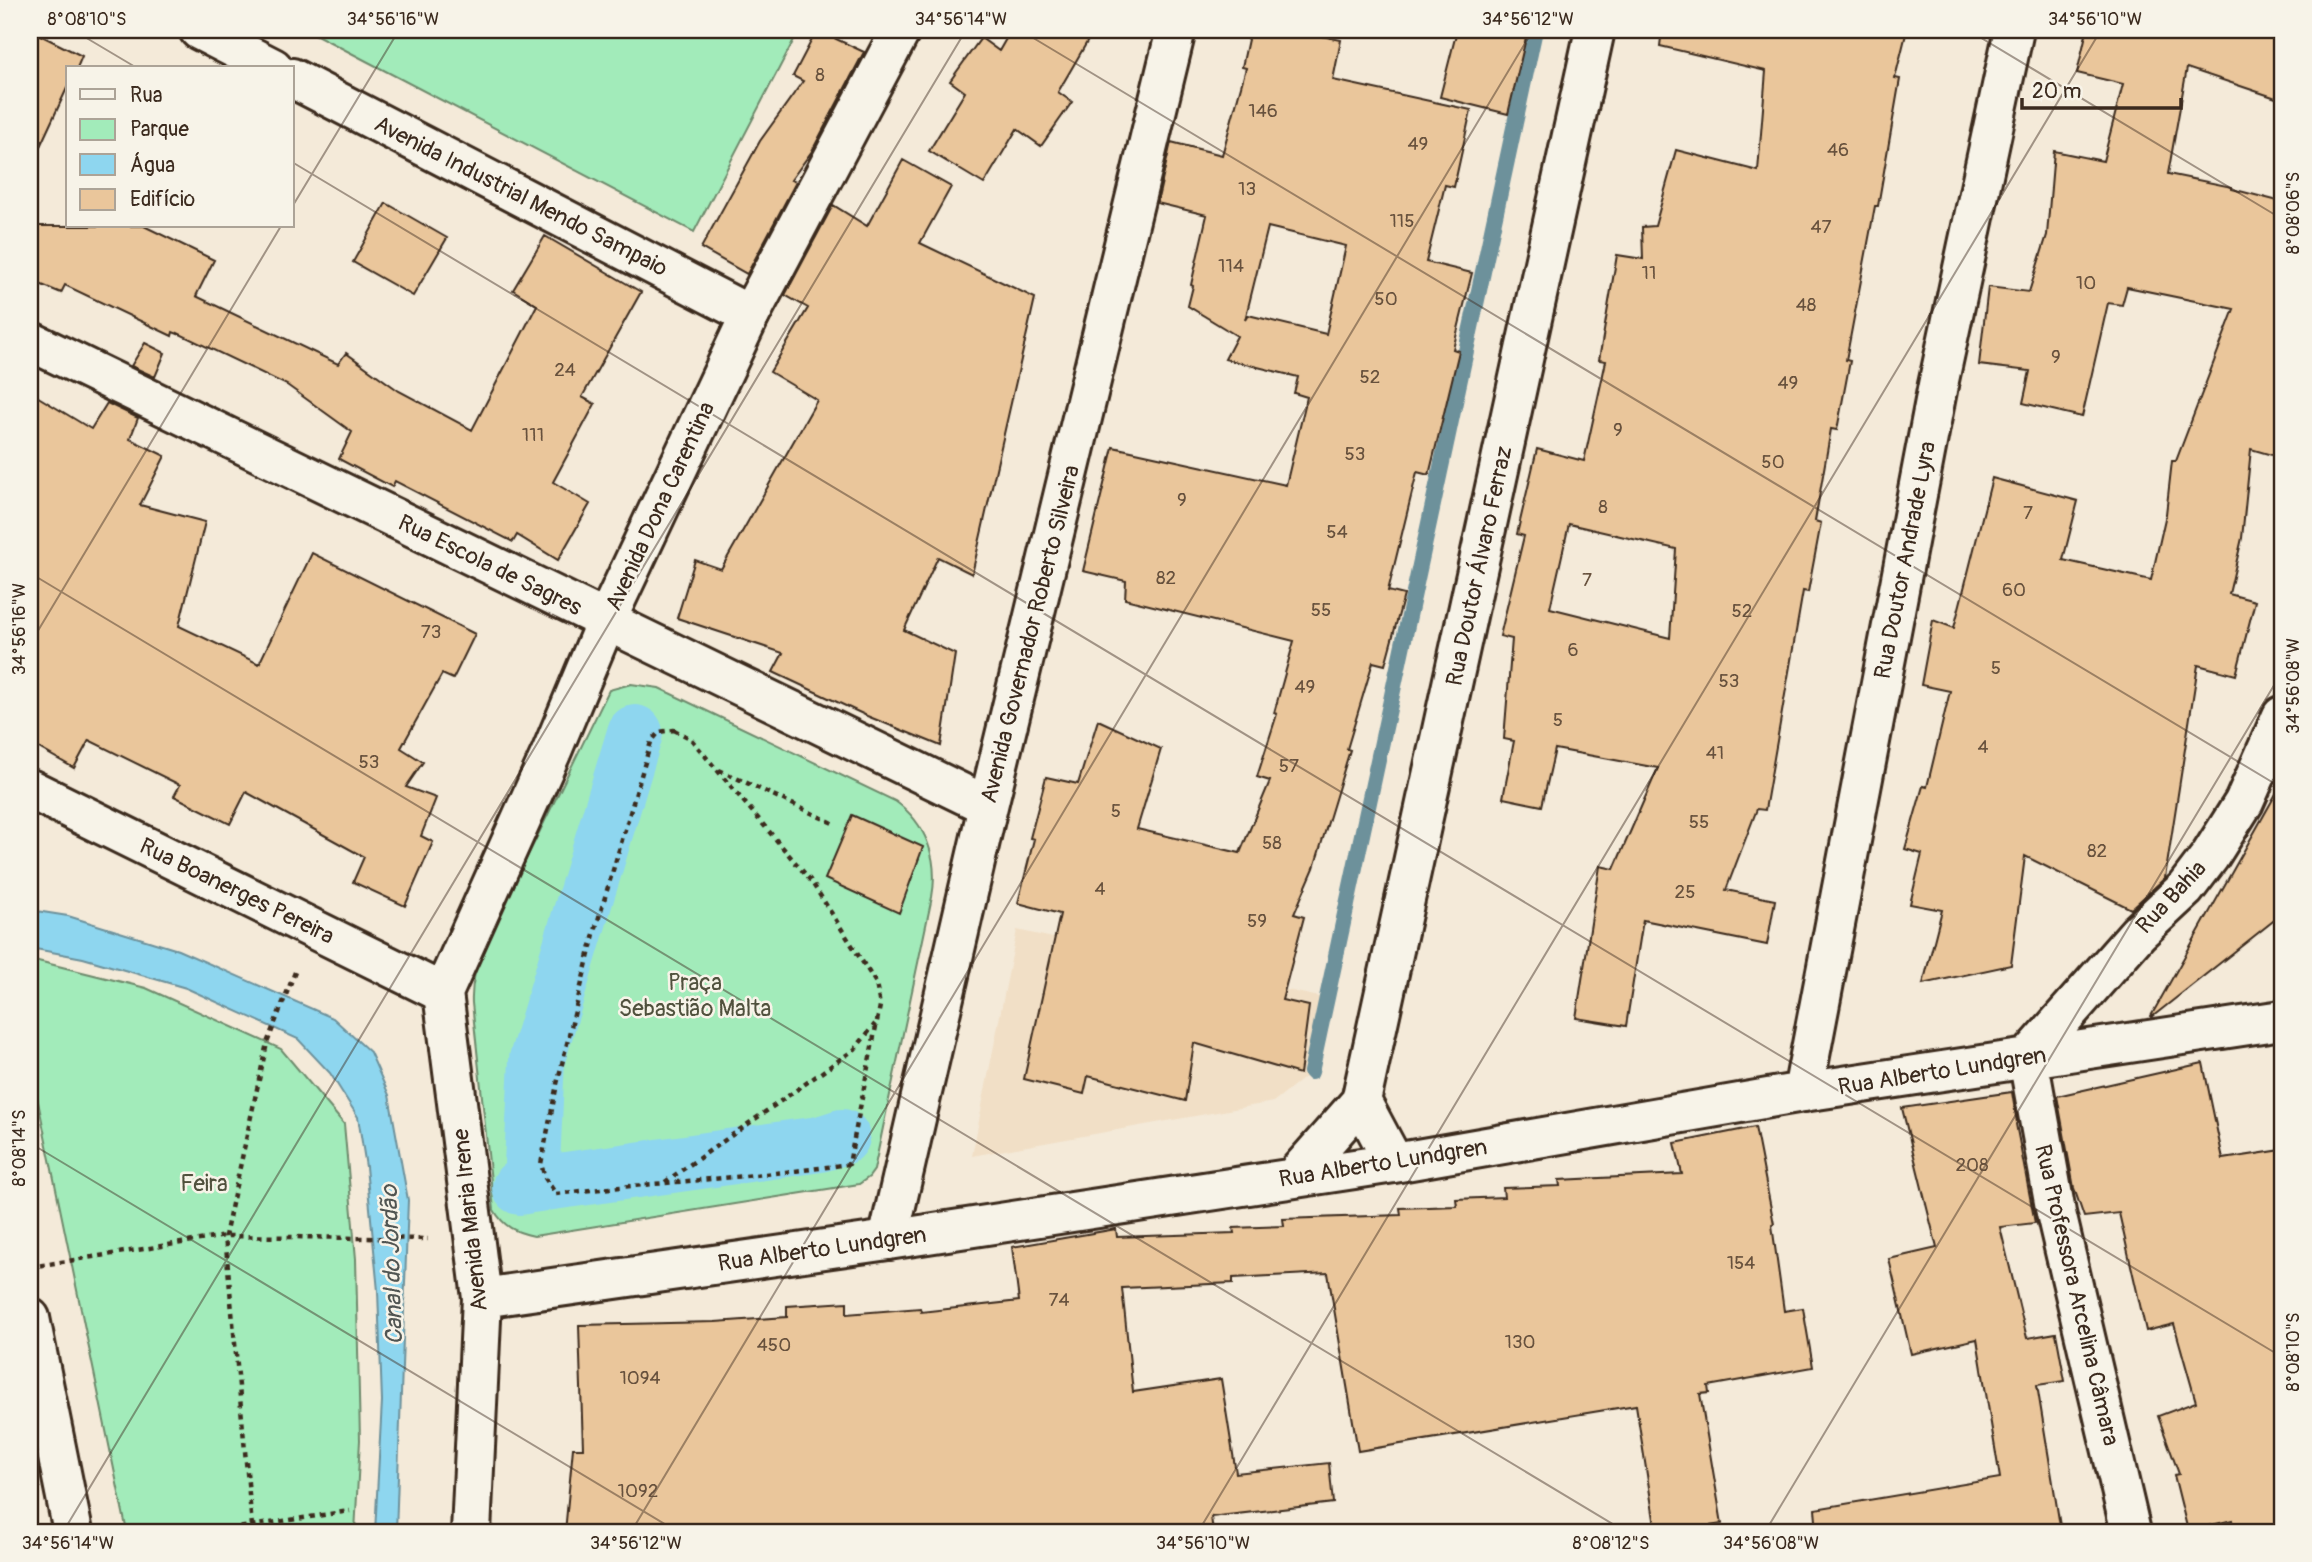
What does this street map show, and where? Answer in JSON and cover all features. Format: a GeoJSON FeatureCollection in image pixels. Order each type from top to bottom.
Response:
{"type":"FeatureCollection","features":[{"type":"Feature","properties":{"kind":"street"},"geometry":{"type":"LineString","coordinates":[[199,30],[270,66]]}},
{"type":"Feature","properties":{"kind":"street","name":"Avenida Dona Carentina"},"geometry":{"type":"LineString","coordinates":[[443,993],[551,753],[606,621],[750,315],[901,30]]}},
{"type":"Feature","properties":{"kind":"street","name":"Avenida Governador Roberto Silveira"},"geometry":{"type":"LineString","coordinates":[[888,1240],[988,806],[1176,30]]}},
{"type":"Feature","properties":{"kind":"street","name":"Rua Doutor Álvaro Ferraz"},"geometry":{"type":"LineString","coordinates":[[1293,1178],[1361,1101],[1595,30]]}},
{"type":"Feature","properties":{"kind":"street","name":"Rua Doutor Andrade Lyra"},"geometry":{"type":"LineString","coordinates":[[1803,1092],[1938,385],[2014,30]]}},
{"type":"Feature","properties":{"kind":"street","name":"Avenida Industrial Mendo Sampaio"},"geometry":{"type":"LineString","coordinates":[[294,79],[750,315]]}},
{"type":"Feature","properties":{"kind":"street","name":"Rua Escola de Sagres"},"geometry":{"type":"LineString","coordinates":[[30,341],[988,806]]}},
{"type":"Feature","properties":{"kind":"street","name":"Rua Bahia"},"geometry":{"type":"LineString","coordinates":[[2028,1058],[2138,933],[2185,889],[2210,856],[2244,802],[2282,716]]}},
{"type":"Feature","properties":{"kind":"street","name":"Rua Boanerges Pereira"},"geometry":{"type":"LineString","coordinates":[[30,789],[443,993]]}},
{"type":"Feature","properties":{"kind":"street","name":"Avenida Maria Irene"},"geometry":{"type":"LineString","coordinates":[[443,993],[482,1298],[471,1532]]}},
{"type":"Feature","properties":{"kind":"street","name":"Rua Alberto Lundgren"},"geometry":{"type":"LineString","coordinates":[[482,1298],[1394,1163],[1803,1092],[2282,1020]]}},
{"type":"Feature","properties":{"kind":"street","name":"Rua Professora Arcelina Câmara"},"geometry":{"type":"LineString","coordinates":[[2028,1058],[2056,1213],[2131,1532]]}},
{"type":"Feature","properties":{"kind":"street"},"geometry":{"type":"LineString","coordinates":[[1361,1101],[1394,1163]]}},
{"type":"Feature","properties":{"kind":"street"},"geometry":{"type":"LineString","coordinates":[[30,1318],[74,1532]]}},
{"type":"Feature","properties":{"kind":"path"},"geometry":{"type":"LineString","coordinates":[[674,730],[690,738],[811,881],[876,982],[880,1006],[876,1023],[849,1164],[733,1179],[556,1194],[545,1178],[541,1164],[586,965],[651,742],[659,732],[674,730]]}},
{"type":"Feature","properties":{"kind":"path"},"geometry":{"type":"LineString","coordinates":[[715,768],[832,823]]}},
{"type":"Feature","properties":{"kind":"path"},"geometry":{"type":"LineString","coordinates":[[252,1526],[225,1236],[267,1043],[291,981]]}},
{"type":"Feature","properties":{"kind":"path"},"geometry":{"type":"LineString","coordinates":[[665,1183],[855,1049],[876,1023]]}},
{"type":"Feature","properties":{"kind":"path"},"geometry":{"type":"LineString","coordinates":[[30,1267],[225,1236],[422,1238]]}},
{"type":"Feature","properties":{"kind":"path"},"geometry":{"type":"LineString","coordinates":[[211,1532],[350,1511]]}},
{"type":"Feature","properties":{"kind":"shaded area"},"geometry":{"type":"Polygon","coordinates":[[[1017,930],[1328,999],[1311,1072],[1273,1102],[972,1156],[1017,930]]]}},
{"type":"Feature","properties":{"kind":"green space"},"geometry":{"type":"Polygon","coordinates":[[[307,30],[799,30],[694,232],[307,30]]]}},
{"type":"Feature","properties":{"kind":"green space","name":"Praça Sebastião Malta"},"geometry":{"type":"Polygon","coordinates":[[[631,684],[659,688],[895,801],[915,820],[928,843],[934,869],[932,897],[874,1170],[869,1177],[859,1184],[534,1236],[511,1228],[494,1210],[472,1003],[474,980],[485,943],[609,690],[631,684]]]}},
{"type":"Feature","properties":{"kind":"green space","name":"Feira"},"geometry":{"type":"Polygon","coordinates":[[[30,959],[146,988],[281,1049],[344,1124],[356,1259],[360,1440],[355,1532],[127,1532],[30,1063],[30,959]]]}},
{"type":"Feature","properties":{"kind":"water","name":"Canal do Jordão"},"geometry":{"type":"Polygon","coordinates":[[[30,910],[68,916],[178,950],[333,1018],[370,1052],[389,1095],[408,1200],[396,1532],[375,1532],[382,1401],[378,1291],[366,1167],[358,1117],[330,1073],[298,1039],[186,988],[83,958],[30,948],[30,910]]]}},
{"type":"Feature","properties":{"kind":"building"},"geometry":{"type":"Polygon","coordinates":[[[30,30],[82,56],[78,66],[66,66],[66,90],[30,168],[30,30]]]}},
{"type":"Feature","properties":{"kind":"building"},"geometry":{"type":"Polygon","coordinates":[[[817,30],[864,52],[812,151],[791,180],[796,182],[747,274],[701,248],[760,141],[803,81],[793,76],[817,30]]]}},
{"type":"Feature","properties":{"kind":"building"},"geometry":{"type":"Polygon","coordinates":[[[1011,30],[1094,30],[1058,92],[1072,102],[1041,146],[1017,129],[984,184],[929,151],[965,92],[950,81],[981,38],[999,51],[1011,30]]]}},
{"type":"Feature","properties":{"kind":"building"},"geometry":{"type":"Polygon","coordinates":[[[1250,30],[1293,30],[1341,40],[1333,80],[1471,110],[1454,187],[1445,185],[1426,262],[1472,273],[1453,349],[1459,351],[1429,475],[1417,472],[1388,591],[1404,595],[1385,665],[1373,662],[1347,749],[1350,750],[1314,868],[1294,914],[1304,917],[1282,1000],[1309,1006],[1300,1074],[1194,1043],[1185,1101],[1088,1076],[1084,1094],[1024,1079],[1060,914],[1018,903],[1034,839],[1030,838],[1046,777],[1078,784],[1098,720],[1161,749],[1137,829],[1240,853],[1270,781],[1257,777],[1277,714],[1274,713],[1294,641],[1125,599],[1126,581],[1083,571],[1113,447],[1286,485],[1307,397],[1294,393],[1298,377],[1225,359],[1237,336],[1188,306],[1207,215],[1157,203],[1171,142],[1222,155],[1246,68],[1242,67],[1250,30]],[[1268,227],[1245,320],[1248,315],[1326,334],[1346,246],[1268,227]]]}},
{"type":"Feature","properties":{"kind":"building"},"geometry":{"type":"Polygon","coordinates":[[[1457,30],[1494,30],[1526,38],[1508,114],[1440,97],[1457,30]]]}},
{"type":"Feature","properties":{"kind":"building"},"geometry":{"type":"Polygon","coordinates":[[[1662,30],[1907,30],[1895,78],[1900,79],[1878,206],[1875,206],[1846,360],[1850,361],[1837,430],[1831,429],[1815,521],[1821,523],[1808,592],[1803,591],[1765,810],[1757,809],[1726,890],[1775,900],[1767,945],[1643,920],[1626,1026],[1576,1018],[1600,866],[1614,869],[1658,768],[1555,749],[1542,806],[1503,798],[1514,741],[1504,739],[1512,639],[1500,636],[1524,536],[1517,534],[1537,449],[1584,461],[1606,361],[1599,360],[1617,255],[1643,259],[1642,227],[1655,226],[1676,150],[1758,171],[1766,71],[1660,46],[1662,30]],[[1569,524],[1550,608],[1670,638],[1676,549],[1569,524]]]}},
{"type":"Feature","properties":{"kind":"building"},"geometry":{"type":"Polygon","coordinates":[[[2087,30],[2282,30],[2282,100],[2187,68],[2168,174],[2232,187],[2282,202],[2282,458],[2251,449],[2242,538],[2229,594],[2255,601],[2236,675],[2198,665],[2165,878],[2131,909],[2025,856],[2011,965],[1923,984],[1942,910],[1910,904],[1922,854],[1905,849],[1923,786],[1927,787],[1950,691],[1921,685],[1933,620],[1954,628],[1992,478],[2078,501],[2063,560],[2151,580],[2166,514],[2172,461],[2176,461],[2234,309],[2127,287],[2122,305],[2108,303],[2082,417],[2023,403],[2030,371],[1979,365],[1988,287],[2029,292],[2047,235],[2054,151],[2103,161],[2123,84],[2077,73],[2087,30]]]}},
{"type":"Feature","properties":{"kind":"building"},"geometry":{"type":"Polygon","coordinates":[[[903,160],[951,187],[920,243],[1035,298],[972,574],[938,557],[904,630],[955,654],[941,746],[867,716],[773,672],[783,653],[677,618],[695,560],[721,569],[817,400],[770,372],[808,308],[785,295],[833,205],[867,226],[903,160]]]}},
{"type":"Feature","properties":{"kind":"building"},"geometry":{"type":"Polygon","coordinates":[[[386,203],[447,238],[413,296],[353,262],[386,203]]]}},
{"type":"Feature","properties":{"kind":"building"},"geometry":{"type":"Polygon","coordinates":[[[30,226],[148,228],[214,260],[196,296],[338,364],[346,353],[399,391],[472,430],[537,305],[513,290],[545,236],[641,292],[582,397],[595,404],[553,482],[590,504],[558,560],[517,535],[513,542],[395,481],[392,487],[339,459],[352,432],[287,385],[178,333],[173,332],[172,336],[65,285],[61,293],[30,280],[30,226]]]}},
{"type":"Feature","properties":{"kind":"building"},"geometry":{"type":"Polygon","coordinates":[[[145,343],[165,353],[155,377],[131,366],[145,343]]]}},
{"type":"Feature","properties":{"kind":"building"},"geometry":{"type":"Polygon","coordinates":[[[30,392],[91,429],[107,403],[138,418],[130,439],[165,456],[140,505],[205,522],[179,626],[259,664],[312,553],[475,634],[453,679],[442,674],[401,748],[423,762],[406,787],[436,798],[421,836],[433,842],[405,906],[353,882],[364,857],[246,792],[230,824],[174,796],[180,785],[89,740],[74,768],[30,743],[30,392]]]}},
{"type":"Feature","properties":{"kind":"building"},"geometry":{"type":"Polygon","coordinates":[[[2282,783],[2282,914],[2152,1017],[2151,1016],[2282,783]]]}},
{"type":"Feature","properties":{"kind":"building"},"geometry":{"type":"Polygon","coordinates":[[[852,815],[923,847],[899,913],[825,879],[852,815]]]}},
{"type":"Feature","properties":{"kind":"building"},"geometry":{"type":"Polygon","coordinates":[[[2203,1063],[2223,1159],[2282,1150],[2282,1532],[2234,1532],[2232,1520],[2188,1531],[2174,1475],[2179,1474],[2158,1416],[2196,1402],[2174,1324],[2146,1331],[2119,1213],[2084,1217],[2074,1188],[2057,1096],[2203,1063]]]}},
{"type":"Feature","properties":{"kind":"building"},"geometry":{"type":"Polygon","coordinates":[[[2012,1092],[2035,1223],[2000,1227],[2027,1338],[2056,1333],[2065,1381],[2037,1385],[2061,1532],[1817,1532],[1815,1509],[2000,1478],[1977,1339],[1911,1354],[1889,1259],[1937,1248],[1902,1108],[2012,1092]]]}},
{"type":"Feature","properties":{"kind":"building"},"geometry":{"type":"Polygon","coordinates":[[[1755,1127],[1774,1224],[1772,1225],[1784,1311],[1803,1308],[1813,1367],[1708,1386],[1709,1393],[1700,1394],[1722,1524],[1656,1532],[1636,1405],[1358,1451],[1328,1273],[1233,1278],[1233,1283],[1122,1288],[1133,1392],[1221,1379],[1236,1473],[1329,1463],[1333,1503],[1211,1517],[1213,1532],[565,1532],[573,1448],[583,1448],[579,1325],[715,1322],[787,1317],[787,1306],[847,1302],[847,1314],[920,1308],[921,1312],[1019,1301],[1012,1247],[1116,1229],[1117,1237],[1234,1233],[1233,1228],[1284,1226],[1283,1219],[1401,1215],[1400,1208],[1457,1206],[1456,1199],[1504,1197],[1503,1188],[1560,1186],[1559,1180],[1682,1174],[1675,1143],[1755,1127]]]}},
{"type":"Feature","properties":{"kind":"waterway"},"geometry":{"type":"LineString","coordinates":[[1311,1072],[1535,30]]}},
{"type":"Feature","properties":{"kind":"waterway"},"geometry":{"type":"LineString","coordinates":[[520,1187],[531,1185],[537,1059],[635,733]]}},
{"type":"Feature","properties":{"kind":"waterway"},"geometry":{"type":"LineString","coordinates":[[531,1185],[820,1144],[842,1137]]}}]}
